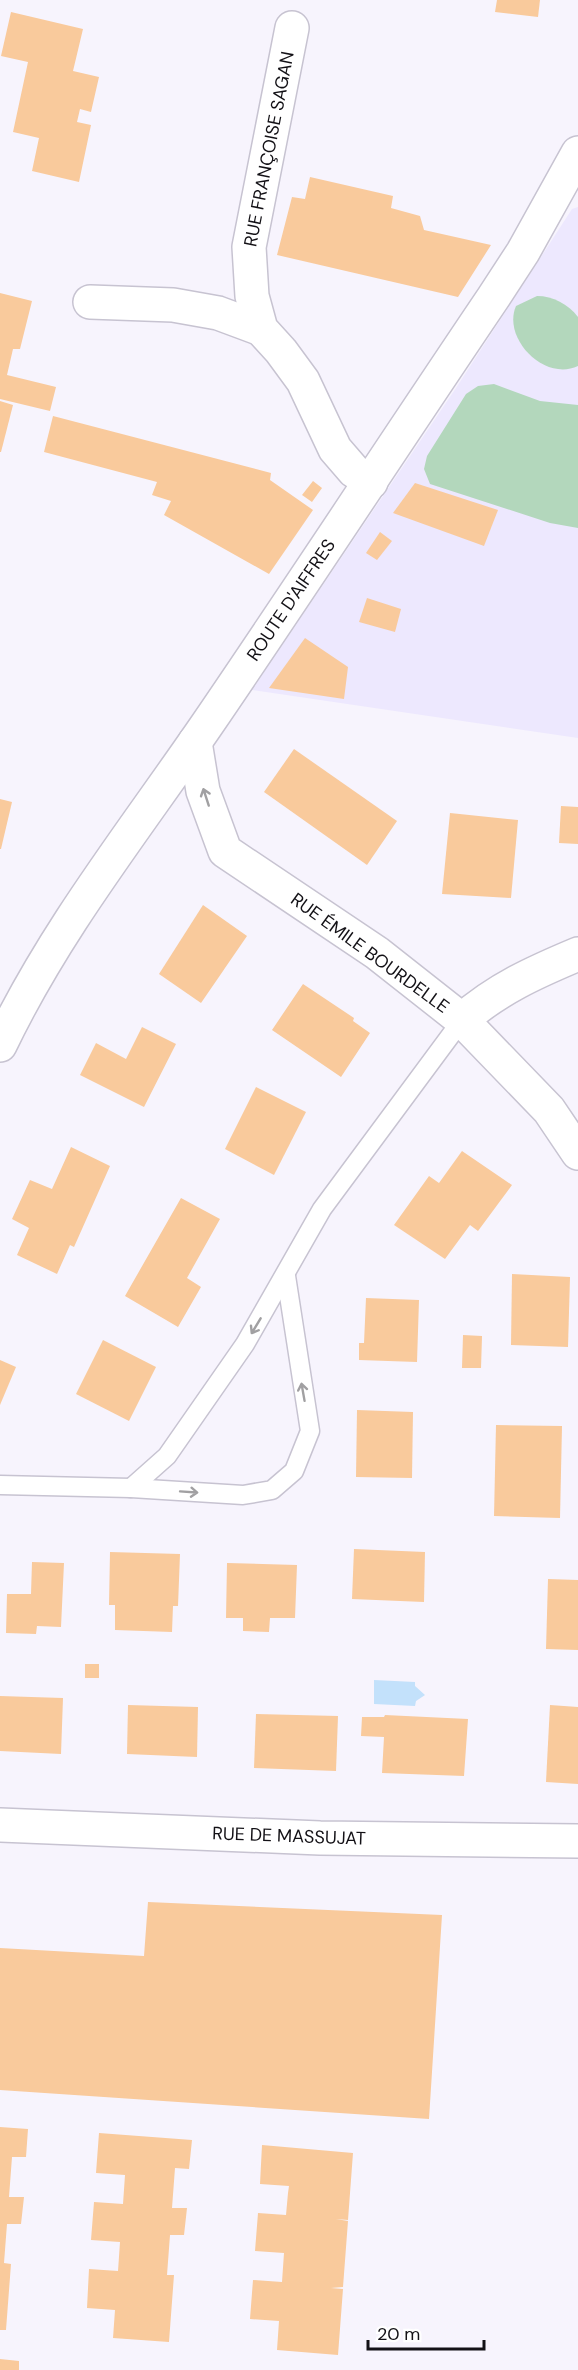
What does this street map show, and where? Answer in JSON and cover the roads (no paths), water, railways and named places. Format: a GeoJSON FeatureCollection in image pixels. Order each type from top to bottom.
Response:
{"type":"FeatureCollection","features":[{"type":"Feature","properties":{"kind":"street","name":"RUE FRANÇOISE SAGAN"},"geometry":{"type":"LineString","coordinates":[[292,28],[249,247],[252,296],[261,329],[303,381],[335,449],[354,471],[371,482]]}},
{"type":"Feature","properties":{"kind":"street","name":"ROUTE D'AIFFRES"},"geometry":{"type":"LineString","coordinates":[[0,1045],[21,1001],[63,930],[195,742],[371,482],[523,252],[576,160]]}},
{"type":"Feature","properties":{"kind":"street"},"geometry":{"type":"LineString","coordinates":[[90,302],[173,305],[218,313],[261,329]]}},
{"type":"Feature","properties":{"kind":"street","name":"RUE ÉMILE BOURDELLE"},"geometry":{"type":"LineString","coordinates":[[195,742],[204,791],[225,850],[377,953],[462,1020],[549,1110],[578,1153]]}},
{"type":"Feature","properties":{"kind":"street"},"geometry":{"type":"LineString","coordinates":[[462,1020],[487,997],[516,981],[578,954]]}},
{"type":"Feature","properties":{"kind":"street","name":"RUE DE MASSUJAT"},"geometry":{"type":"LineString","coordinates":[[0,1825],[320,1838],[578,1841]]}},
{"type":"Feature","properties":{"kind":"lane"},"geometry":{"type":"LineString","coordinates":[[131,1488],[167,1456],[245,1344],[322,1209],[462,1020]]}},
{"type":"Feature","properties":{"kind":"lane"},"geometry":{"type":"LineString","coordinates":[[0,1485],[131,1488],[243,1495],[272,1490],[294,1471],[310,1431],[286,1275]]}},
{"type":"Feature","properties":{"kind":"water"},"geometry":{"type":"Polygon","coordinates":[[[374,1680],[415,1682],[415,1686],[425,1695],[416,1701],[415,1706],[374,1704],[374,1680]]]}}]}
